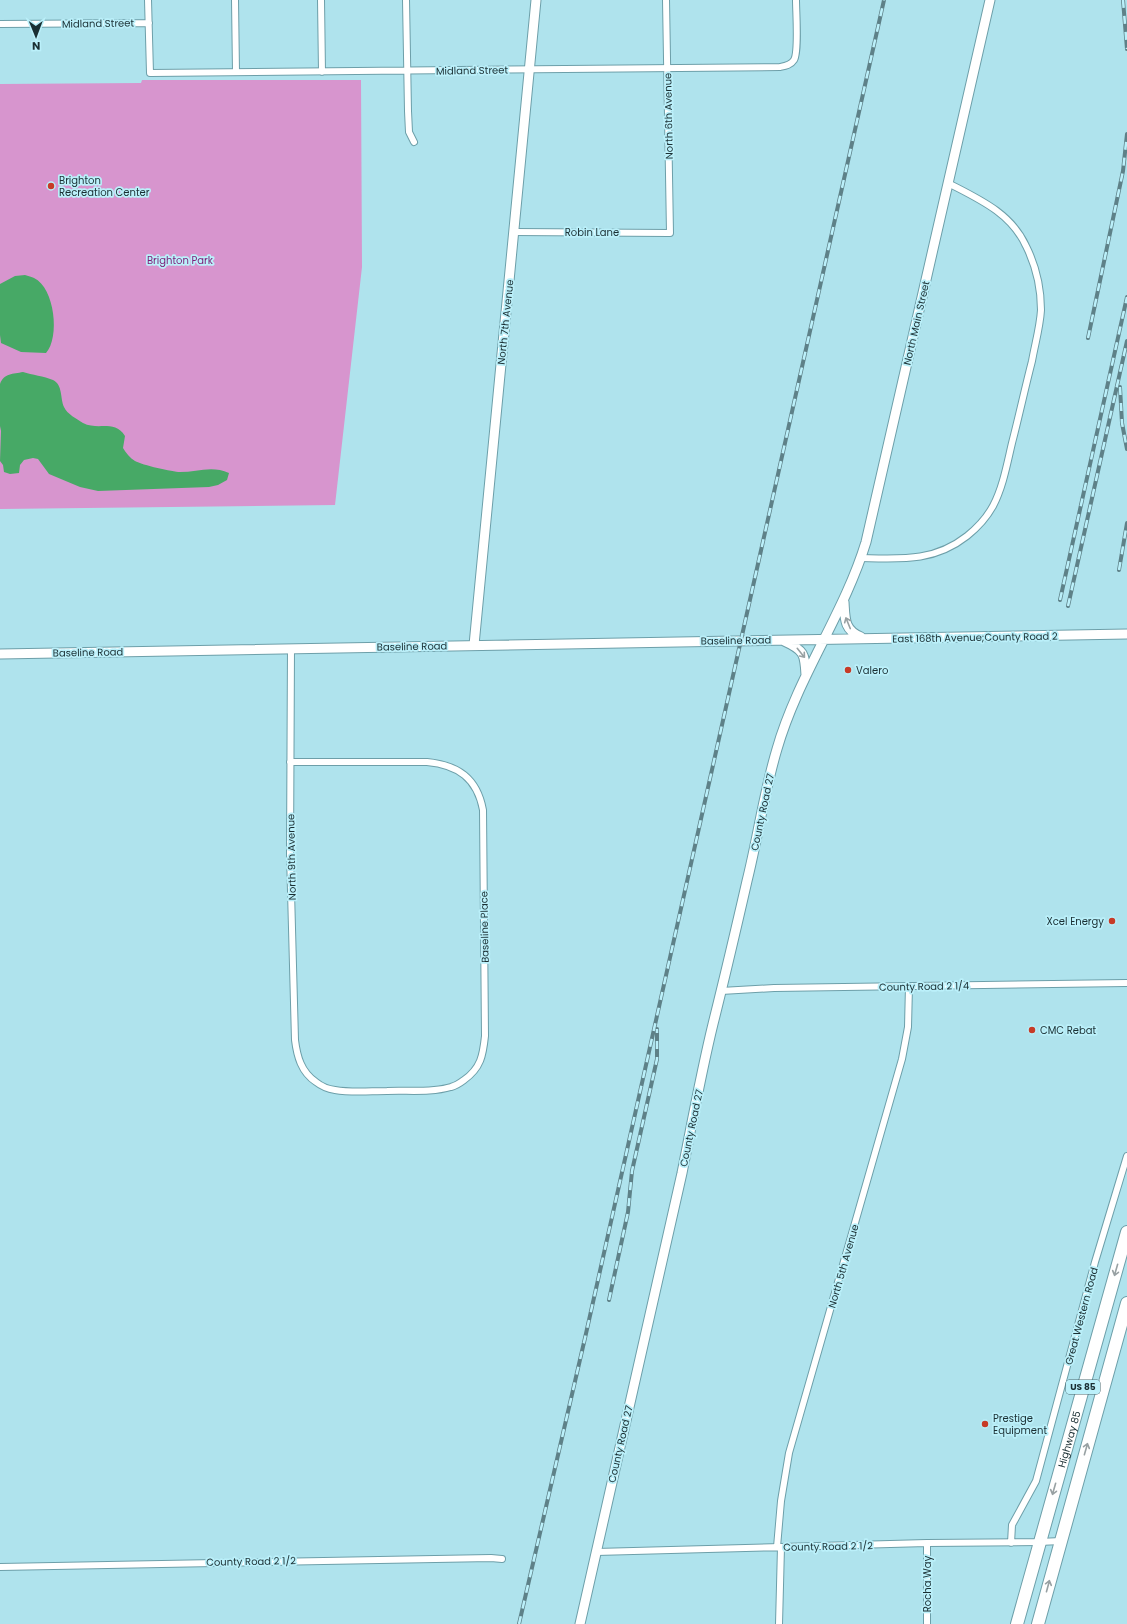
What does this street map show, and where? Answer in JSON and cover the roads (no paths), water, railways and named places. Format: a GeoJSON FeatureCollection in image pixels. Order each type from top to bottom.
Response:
{"type":"FeatureCollection","features":[{"type":"Feature","properties":{"kind":"highway","name":"Highway 85"},"geometry":{"type":"LineString","coordinates":[[1017,1624],[1127,1232]]}},
{"type":"Feature","properties":{"kind":"highway","name":"Highway 85"},"geometry":{"type":"LineString","coordinates":[[1038,1624],[1060,1540],[1127,1303]]}},
{"type":"Feature","properties":{"kind":"street"},"geometry":{"type":"LineString","coordinates":[[148,0],[149,23]]}},
{"type":"Feature","properties":{"kind":"street"},"geometry":{"type":"LineString","coordinates":[[235,0],[236,72]]}},
{"type":"Feature","properties":{"kind":"street"},"geometry":{"type":"LineString","coordinates":[[320,0],[322,72]]}},
{"type":"Feature","properties":{"kind":"street"},"geometry":{"type":"LineString","coordinates":[[406,0],[408,126],[414,142]]}},
{"type":"Feature","properties":{"kind":"street","name":"North 7th Avenue"},"geometry":{"type":"LineString","coordinates":[[474,645],[536,0]]}},
{"type":"Feature","properties":{"kind":"street","name":"North 6th Avenue"},"geometry":{"type":"LineString","coordinates":[[666,0],[670,233]]}},
{"type":"Feature","properties":{"kind":"street","name":"Midland Street"},"geometry":{"type":"LineString","coordinates":[[0,24],[149,23],[150,73],[780,67],[793,62],[796,52],[796,0]]}},
{"type":"Feature","properties":{"kind":"street","name":"North Main Street"},"geometry":{"type":"LineString","coordinates":[[824,639],[844,600],[861,558],[870,525],[990,0]]}},
{"type":"Feature","properties":{"kind":"street"},"geometry":{"type":"LineString","coordinates":[[861,558],[899,559],[930,555],[951,547],[978,526],[993,506],[1000,491],[1022,405],[1040,325],[1041,310],[1039,285],[1031,257],[1020,235],[1007,219],[978,198],[948,183]]}},
{"type":"Feature","properties":{"kind":"street","name":"Robin Lane"},"geometry":{"type":"LineString","coordinates":[[514,232],[670,233]]}},
{"type":"Feature","properties":{"kind":"street"},"geometry":{"type":"LineString","coordinates":[[844,600],[845,620],[849,628],[853,634],[865,638]]}},
{"type":"Feature","properties":{"kind":"street","name":"East 168th Avenue;County Road 2"},"geometry":{"type":"LineString","coordinates":[[824,639],[1127,634]]}},
{"type":"Feature","properties":{"kind":"street","name":"Baseline Road"},"geometry":{"type":"LineString","coordinates":[[0,654],[824,639]]}},
{"type":"Feature","properties":{"kind":"street","name":"County Road 27"},"geometry":{"type":"LineString","coordinates":[[580,1624],[771,771],[782,732],[824,639]]}},
{"type":"Feature","properties":{"kind":"street"},"geometry":{"type":"LineString","coordinates":[[781,640],[800,650],[805,659],[806,676]]}},
{"type":"Feature","properties":{"kind":"street","name":"North 9th Avenue"},"geometry":{"type":"LineString","coordinates":[[291,648],[290,854],[295,1040],[296,1051],[301,1066]]}},
{"type":"Feature","properties":{"kind":"street","name":"Baseline Place"},"geometry":{"type":"LineString","coordinates":[[290,762],[441,763],[452,767],[469,778],[476,789],[483,810],[485,1036],[483,1056],[478,1066],[467,1078],[451,1087],[435,1090],[349,1091],[335,1090],[324,1087],[315,1081],[301,1066]]}},
{"type":"Feature","properties":{"kind":"street","name":"County Road 2 1/4"},"geometry":{"type":"LineString","coordinates":[[722,992],[744,989],[1127,983]]}},
{"type":"Feature","properties":{"kind":"street","name":"North 5th Avenue"},"geometry":{"type":"LineString","coordinates":[[780,1548],[780,1501],[789,1453],[902,1059],[908,1027],[910,986]]}},
{"type":"Feature","properties":{"kind":"street","name":"Great Western Road"},"geometry":{"type":"LineString","coordinates":[[1011,1543],[1012,1525],[1036,1481],[1095,1262],[1127,1156]]}},
{"type":"Feature","properties":{"kind":"street","name":"County Road 2 1/2"},"geometry":{"type":"LineString","coordinates":[[596,1552],[927,1543],[1011,1543],[1060,1540]]}},
{"type":"Feature","properties":{"kind":"street","name":"Rocha Way"},"geometry":{"type":"LineString","coordinates":[[927,1543],[927,1624]]}},
{"type":"Feature","properties":{"kind":"street"},"geometry":{"type":"LineString","coordinates":[[780,1548],[780,1624]]}},
{"type":"Feature","properties":{"kind":"street","name":"County Road 2 1/2"},"geometry":{"type":"LineString","coordinates":[[0,1567],[208,1562],[502,1559]]}},
{"type":"Feature","properties":{"kind":"railway"},"geometry":{"type":"LineString","coordinates":[[519,1624],[585,1338],[884,0]]}},
{"type":"Feature","properties":{"kind":"railway"},"geometry":{"type":"LineString","coordinates":[[1123,0],[1127,49]]}},
{"type":"Feature","properties":{"kind":"railway"},"geometry":{"type":"LineString","coordinates":[[1088,338],[1123,171],[1127,134]]}},
{"type":"Feature","properties":{"kind":"railway"},"geometry":{"type":"LineString","coordinates":[[1060,600],[1127,297]]}},
{"type":"Feature","properties":{"kind":"railway"},"geometry":{"type":"LineString","coordinates":[[1068,606],[1127,341]]}},
{"type":"Feature","properties":{"kind":"railway"},"geometry":{"type":"LineString","coordinates":[[1120,387],[1122,423],[1127,449]]}},
{"type":"Feature","properties":{"kind":"railway"},"geometry":{"type":"LineString","coordinates":[[1119,570],[1127,523]]}},
{"type":"Feature","properties":{"kind":"railway"},"geometry":{"type":"LineString","coordinates":[[609,1300],[628,1212],[632,1171],[657,1059],[657,1029]]}},
{"type":"Feature","properties":{"kind":"place","name":"Brighton Recreation Center"},"geometry":{"type":"Point","coordinates":[51,186]}},
{"type":"Feature","properties":{"kind":"place","name":"Valero"},"geometry":{"type":"Point","coordinates":[848,670]}},
{"type":"Feature","properties":{"kind":"place","name":"Xcel Energy"},"geometry":{"type":"Point","coordinates":[1112,921]}},
{"type":"Feature","properties":{"kind":"place","name":"CMC Rebat"},"geometry":{"type":"Point","coordinates":[1032,1030]}},
{"type":"Feature","properties":{"kind":"place","name":"Prestige Equipment"},"geometry":{"type":"Point","coordinates":[985,1424]}},
{"type":"Feature","properties":{"kind":"park label","name":"Brighton Park"},"geometry":{"type":"Point","coordinates":[180,260]}}]}
